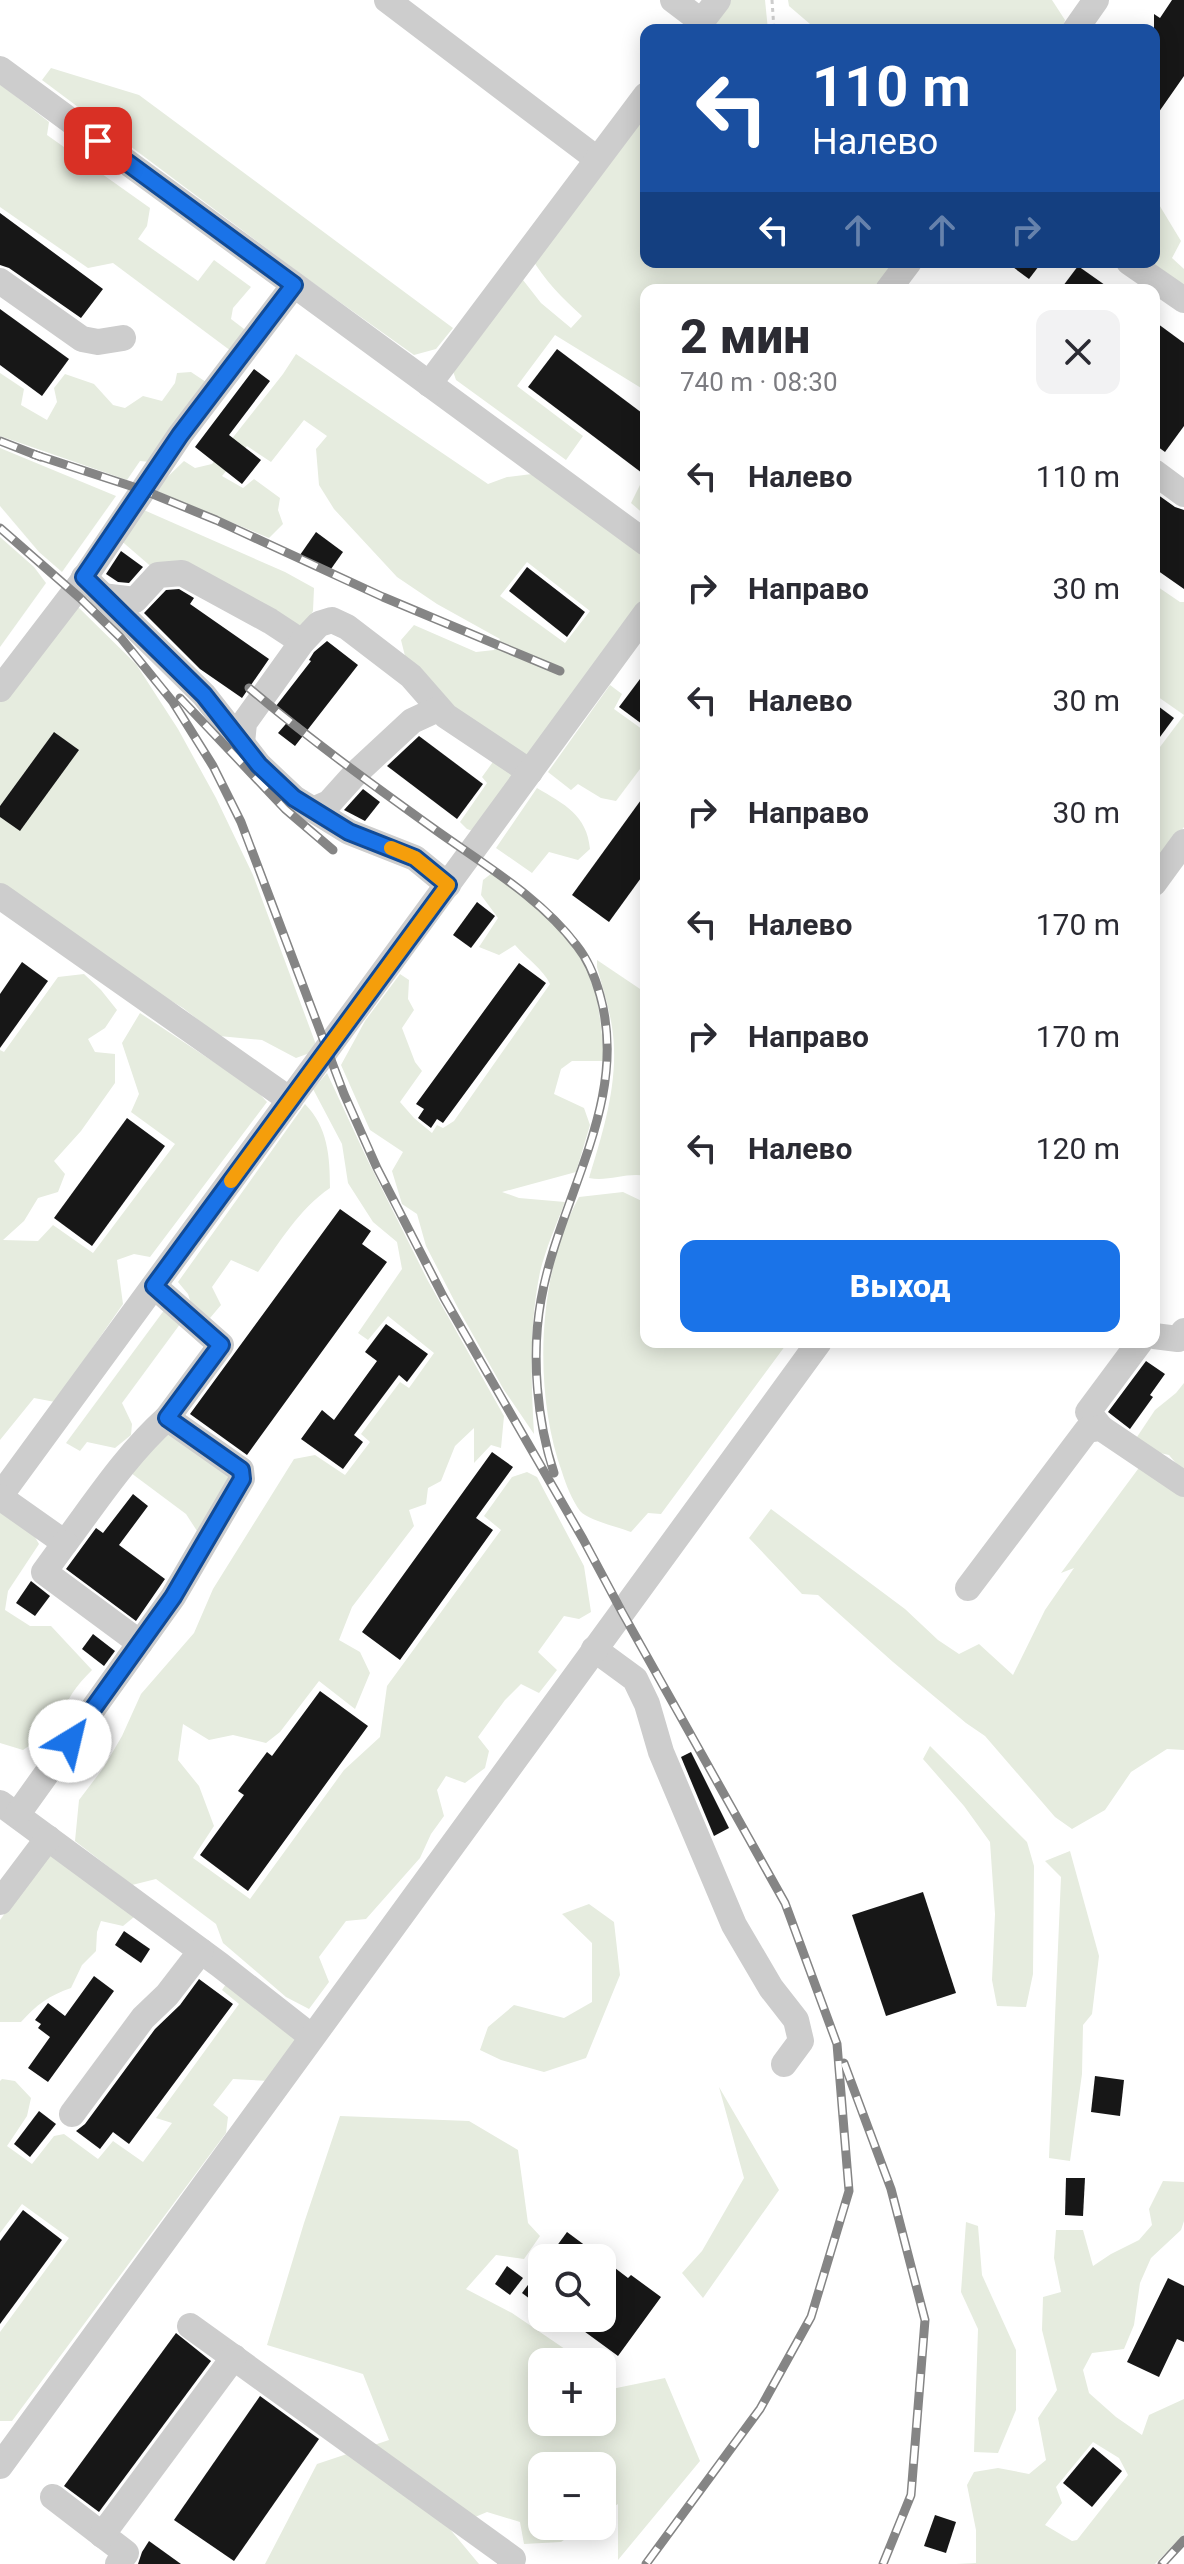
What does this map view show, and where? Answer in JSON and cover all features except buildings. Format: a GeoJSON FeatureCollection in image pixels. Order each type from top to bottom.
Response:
{"type":"FeatureCollection","features":[{"type":"Feature","properties":{"kind":"lane"},"geometry":{"type":"LineString","coordinates":[[387,0],[597,159]]}},
{"type":"Feature","properties":{"kind":"lane"},"geometry":{"type":"LineString","coordinates":[[673,0],[696,24]]}},
{"type":"Feature","properties":{"kind":"lane"},"geometry":{"type":"LineString","coordinates":[[700,24],[718,0]]}},
{"type":"Feature","properties":{"kind":"lane"},"geometry":{"type":"LineString","coordinates":[[0,69],[640,539]]}},
{"type":"Feature","properties":{"kind":"lane"},"geometry":{"type":"LineString","coordinates":[[429,384],[640,103]]}},
{"type":"Feature","properties":{"kind":"lane"},"geometry":{"type":"LineString","coordinates":[[1138,268],[1184,300]]}},
{"type":"Feature","properties":{"kind":"lane"},"geometry":{"type":"LineString","coordinates":[[0,281],[82,339],[98,342],[123,338]]}},
{"type":"Feature","properties":{"kind":"lane"},"geometry":{"type":"LineString","coordinates":[[0,689],[93,587],[180,435],[294,285]]}},
{"type":"Feature","properties":{"kind":"lane"},"geometry":{"type":"LineString","coordinates":[[1160,476],[1184,494]]}},
{"type":"Feature","properties":{"kind":"lane"},"geometry":{"type":"LineString","coordinates":[[93,587],[135,600],[158,575],[182,573],[302,642]]}},
{"type":"Feature","properties":{"kind":"lane"},"geometry":{"type":"LineString","coordinates":[[93,587],[204,695],[259,765],[282,787],[349,832],[415,858],[448,885]]}},
{"type":"Feature","properties":{"kind":"lane"},"geometry":{"type":"LineString","coordinates":[[242,743],[244,723],[302,642],[319,624],[332,620],[347,627],[411,676],[438,709],[530,772]]}},
{"type":"Feature","properties":{"kind":"lane"},"geometry":{"type":"LineString","coordinates":[[65,1543],[0,1495],[640,621]]}},
{"type":"Feature","properties":{"kind":"lane"},"geometry":{"type":"LineString","coordinates":[[313,810],[329,803],[412,721],[438,709]]}},
{"type":"Feature","properties":{"kind":"lane"},"geometry":{"type":"LineString","coordinates":[[1160,875],[1184,842]]}},
{"type":"Feature","properties":{"kind":"lane"},"geometry":{"type":"LineString","coordinates":[[0,896],[290,1100]]}},
{"type":"Feature","properties":{"kind":"lane"},"geometry":{"type":"LineString","coordinates":[[140,1643],[44,1572],[130,1457],[167,1418],[221,1345],[154,1286]]}},
{"type":"Feature","properties":{"kind":"lane"},"geometry":{"type":"LineString","coordinates":[[1160,1337],[1178,1339],[1184,1331]]}},
{"type":"Feature","properties":{"kind":"lane"},"geometry":{"type":"LineString","coordinates":[[0,2466],[815,1348]]}},
{"type":"Feature","properties":{"kind":"lane"},"geometry":{"type":"LineString","coordinates":[[1136,1348],[1088,1412],[1101,1428],[1184,1484]]}},
{"type":"Feature","properties":{"kind":"lane"},"geometry":{"type":"LineString","coordinates":[[167,1418],[241,1470],[242,1479],[173,1597],[8,1809],[312,2037]]}},
{"type":"Feature","properties":{"kind":"lane"},"geometry":{"type":"LineString","coordinates":[[968,1588],[1087,1430],[1101,1428]]}},
{"type":"Feature","properties":{"kind":"lane"},"geometry":{"type":"LineString","coordinates":[[594,1649],[635,1679],[647,1704],[661,1752],[734,1925],[771,1988],[796,2020],[801,2041],[784,2064]]}},
{"type":"Feature","properties":{"kind":"lane"},"geometry":{"type":"LineString","coordinates":[[0,1902],[48,1838]]}},
{"type":"Feature","properties":{"kind":"lane"},"geometry":{"type":"LineString","coordinates":[[72,2114],[143,2018],[167,1995],[201,1951]]}},
{"type":"Feature","properties":{"kind":"lane"},"geometry":{"type":"LineString","coordinates":[[190,2326],[513,2559],[510,2564]]}},
{"type":"Feature","properties":{"kind":"lane"},"geometry":{"type":"LineString","coordinates":[[102,2535],[234,2357]]}},
{"type":"Feature","properties":{"kind":"lane"},"geometry":{"type":"LineString","coordinates":[[53,2497],[126,2553],[118,2564]]}},
{"type":"Feature","properties":{"kind":"path"},"geometry":{"type":"LineString","coordinates":[[772,0],[774,24]]}},
{"type":"Feature","properties":{"kind":"shaded area"},"geometry":{"type":"Polygon","coordinates":[[[724,0],[765,0],[767,24],[706,24],[724,0]]]}},
{"type":"Feature","properties":{"kind":"shaded area"},"geometry":{"type":"Polygon","coordinates":[[[788,0],[1052,0],[1065,20],[1064,24],[810,24],[789,6],[788,0]]]}},
{"type":"Feature","properties":{"kind":"shaded area"},"geometry":{"type":"Polygon","coordinates":[[[51,68],[139,95],[453,328],[436,349],[414,355],[42,80],[51,68]]]}},
{"type":"Feature","properties":{"kind":"shaded area"},"geometry":{"type":"Polygon","coordinates":[[[0,84],[49,122],[47,135],[150,208],[147,226],[138,239],[198,281],[214,260],[251,287],[233,308],[231,319],[248,332],[231,351],[113,263],[88,268],[0,207],[0,84]]]}},
{"type":"Feature","properties":{"kind":"shaded area"},"geometry":{"type":"Polygon","coordinates":[[[640,111],[640,268],[894,268],[882,284],[640,284],[640,387],[555,335],[517,386],[583,436],[566,460],[456,380],[451,365],[523,280],[541,303],[571,328],[582,316],[554,289],[531,257],[640,111]]]}},
{"type":"Feature","properties":{"kind":"shaded area"},"geometry":{"type":"Polygon","coordinates":[[[1160,206],[1181,241],[1172,258],[1184,269],[1184,286],[1152,268],[1160,268],[1160,206]]]}},
{"type":"Feature","properties":{"kind":"shaded area"},"geometry":{"type":"Polygon","coordinates":[[[296,354],[488,484],[507,477],[532,474],[640,551],[640,607],[478,833],[460,822],[487,783],[482,777],[503,748],[452,708],[405,656],[401,640],[414,625],[476,652],[494,650],[500,639],[437,604],[397,577],[334,509],[319,485],[316,449],[327,436],[304,420],[271,462],[247,446],[222,476],[243,488],[254,479],[280,498],[278,510],[283,524],[269,538],[154,490],[184,461],[195,468],[212,464],[296,354]],[[527,562],[500,596],[565,643],[590,611],[527,562]]]}},
{"type":"Feature","properties":{"kind":"shaded area"},"geometry":{"type":"Polygon","coordinates":[[[191,372],[209,384],[150,462],[140,461],[127,480],[0,436],[0,373],[24,389],[21,405],[47,420],[57,402],[54,388],[65,374],[94,384],[113,405],[125,408],[143,396],[162,401],[175,383],[177,373],[191,372]]]}},
{"type":"Feature","properties":{"kind":"shaded area"},"geometry":{"type":"Polygon","coordinates":[[[0,448],[116,496],[62,572],[39,552],[0,506],[0,448]]]}},
{"type":"Feature","properties":{"kind":"shaded area"},"geometry":{"type":"Polygon","coordinates":[[[640,485],[640,511],[631,503],[640,485]]]}},
{"type":"Feature","properties":{"kind":"shaded area"},"geometry":{"type":"Polygon","coordinates":[[[137,507],[285,572],[314,588],[313,611],[304,627],[155,570],[118,538],[137,507]]]}},
{"type":"Feature","properties":{"kind":"shaded area"},"geometry":{"type":"Polygon","coordinates":[[[0,537],[34,567],[46,583],[0,647],[0,537]]]}},
{"type":"Feature","properties":{"kind":"shaded area"},"geometry":{"type":"Polygon","coordinates":[[[1160,588],[1184,602],[1184,715],[1160,698],[1160,588]]]}},
{"type":"Feature","properties":{"kind":"shaded area"},"geometry":{"type":"Polygon","coordinates":[[[75,604],[136,664],[178,729],[216,798],[253,875],[318,1050],[296,1058],[262,1040],[219,1036],[183,1008],[116,968],[0,884],[0,702],[75,604]]]}},
{"type":"Feature","properties":{"kind":"shaded area"},"geometry":{"type":"Polygon","coordinates":[[[610,685],[622,694],[614,709],[640,728],[640,769],[616,801],[601,798],[578,784],[571,790],[548,772],[610,685]]]}},
{"type":"Feature","properties":{"kind":"shaded area"},"geometry":{"type":"Polygon","coordinates":[[[1184,715],[1184,827],[1160,858],[1160,747],[1184,715]]]}},
{"type":"Feature","properties":{"kind":"shaded area"},"geometry":{"type":"Polygon","coordinates":[[[537,788],[565,805],[579,819],[590,849],[578,860],[549,852],[532,873],[496,848],[537,788]]]}},
{"type":"Feature","properties":{"kind":"shaded area"},"geometry":{"type":"Polygon","coordinates":[[[492,873],[545,916],[580,956],[595,989],[604,1061],[572,1061],[561,1069],[554,1094],[584,1108],[590,1125],[576,1172],[502,1192],[519,1198],[565,1202],[545,1254],[536,1292],[532,1353],[534,1434],[504,1390],[459,1310],[426,1246],[417,1214],[402,1204],[392,1171],[403,1152],[370,1130],[341,1065],[365,1021],[400,974],[409,980],[408,999],[414,1010],[402,1028],[415,1062],[422,1071],[400,1102],[432,1133],[437,1125],[443,1128],[454,1121],[550,984],[539,968],[515,945],[499,955],[479,947],[498,918],[481,895],[483,880],[492,873]]]}},
{"type":"Feature","properties":{"kind":"shaded area"},"geometry":{"type":"Polygon","coordinates":[[[597,960],[640,989],[640,1176],[589,1178],[605,1122],[614,1065],[612,1027],[597,960]]]}},
{"type":"Feature","properties":{"kind":"shaded area"},"geometry":{"type":"Polygon","coordinates":[[[84,974],[117,1010],[105,1028],[88,1039],[95,1052],[115,1054],[115,1083],[81,1131],[54,1161],[65,1174],[58,1192],[38,1198],[24,1221],[3,1240],[38,1241],[53,1225],[93,1253],[175,1144],[131,1112],[139,1094],[122,1043],[140,1013],[256,1090],[267,1102],[150,1257],[134,1254],[117,1260],[123,1304],[55,1402],[34,1398],[0,1440],[0,1050],[4,1052],[58,977],[84,974]]]}},
{"type":"Feature","properties":{"kind":"shaded area"},"geometry":{"type":"Polygon","coordinates":[[[327,1073],[428,1281],[504,1416],[501,1448],[491,1445],[474,1463],[474,1428],[455,1446],[441,1481],[428,1488],[426,1504],[409,1510],[414,1526],[352,1607],[339,1640],[360,1652],[370,1673],[355,1709],[319,1681],[280,1732],[266,1743],[233,1735],[209,1740],[183,1724],[178,1760],[199,1786],[214,1826],[193,1858],[250,1899],[344,1770],[380,1737],[387,1686],[501,1530],[484,1516],[512,1477],[527,1472],[537,1477],[584,1566],[591,1612],[579,1619],[564,1616],[538,1652],[557,1670],[539,1693],[521,1684],[478,1737],[489,1751],[485,1768],[465,1783],[446,1776],[437,1790],[444,1816],[420,1858],[366,1919],[346,1921],[319,1957],[329,1982],[309,2009],[286,1997],[223,1943],[216,1924],[156,1879],[132,1885],[75,1841],[79,1800],[104,1767],[141,1694],[194,1633],[213,1589],[294,1459],[315,1455],[345,1475],[370,1442],[361,1434],[400,1382],[409,1388],[434,1353],[388,1316],[368,1340],[358,1333],[402,1269],[397,1242],[373,1222],[348,1183],[342,1144],[313,1089],[327,1073]]]}},
{"type":"Feature","properties":{"kind":"shaded area"},"geometry":{"type":"Polygon","coordinates":[[[305,1104],[319,1122],[323,1133],[330,1188],[299,1216],[258,1272],[231,1260],[212,1287],[221,1305],[210,1318],[192,1306],[188,1294],[178,1282],[305,1104]]]}},
{"type":"Feature","properties":{"kind":"shaded area"},"geometry":{"type":"Polygon","coordinates":[[[623,1192],[640,1200],[640,1348],[784,1348],[661,1514],[648,1513],[631,1532],[590,1517],[580,1511],[574,1502],[553,1440],[547,1406],[544,1333],[548,1296],[565,1227],[579,1197],[623,1192]]]}},
{"type":"Feature","properties":{"kind":"shaded area"},"geometry":{"type":"Polygon","coordinates":[[[165,1309],[183,1320],[122,1403],[132,1424],[131,1435],[115,1448],[87,1442],[80,1451],[66,1443],[165,1309]]]}},
{"type":"Feature","properties":{"kind":"shaded area"},"geometry":{"type":"Polygon","coordinates":[[[1184,1383],[1184,1473],[1169,1455],[1147,1450],[1137,1437],[1155,1410],[1184,1383]]]}},
{"type":"Feature","properties":{"kind":"shaded area"},"geometry":{"type":"Polygon","coordinates":[[[164,1430],[232,1475],[199,1534],[186,1514],[127,1470],[164,1430]]]}},
{"type":"Feature","properties":{"kind":"shaded area"},"geometry":{"type":"Polygon","coordinates":[[[1141,1465],[1184,1494],[1184,1750],[1167,1749],[1131,1772],[1105,1810],[1072,1829],[1055,1817],[985,1736],[893,1662],[818,1595],[802,1594],[749,1538],[771,1509],[905,1609],[938,1640],[959,1654],[979,1644],[1013,1675],[1045,1610],[1074,1568],[1061,1573],[1141,1465]]]}},
{"type":"Feature","properties":{"kind":"shaded area"},"geometry":{"type":"Polygon","coordinates":[[[0,1512],[32,1532],[39,1544],[8,1591],[5,1610],[30,1626],[51,1626],[92,1670],[72,1694],[61,1722],[41,1723],[36,1741],[23,1750],[0,1743],[0,1512]]]}},
{"type":"Feature","properties":{"kind":"shaded area"},"geometry":{"type":"Polygon","coordinates":[[[930,1746],[1027,1842],[1034,1866],[1033,1974],[1026,2007],[997,2006],[992,1980],[995,1914],[990,1842],[923,1759],[930,1746]]]}},
{"type":"Feature","properties":{"kind":"shaded area"},"geometry":{"type":"Polygon","coordinates":[[[1070,1851],[1099,1956],[1092,2014],[1083,2025],[1082,2074],[1070,2161],[1049,2158],[1061,1877],[1045,1861],[1070,1851]]]}},
{"type":"Feature","properties":{"kind":"shaded area"},"geometry":{"type":"Polygon","coordinates":[[[49,1852],[134,1917],[123,1926],[101,1921],[96,1951],[82,1965],[71,1988],[44,2001],[21,2022],[0,2022],[0,1920],[49,1852]]]}},
{"type":"Feature","properties":{"kind":"shaded area"},"geometry":{"type":"Polygon","coordinates":[[[589,1904],[614,1922],[620,1975],[586,2058],[544,2072],[501,2060],[480,2050],[488,2027],[514,2005],[564,2018],[592,2002],[592,1943],[562,1914],[589,1904]]]}},
{"type":"Feature","properties":{"kind":"shaded area"},"geometry":{"type":"Polygon","coordinates":[[[228,1981],[299,2037],[269,2081],[233,2079],[213,2105],[228,2117],[226,2133],[12,2421],[0,2421],[0,2332],[69,2238],[22,2204],[0,2233],[0,2081],[15,2081],[31,2098],[27,2116],[7,2146],[32,2164],[54,2136],[64,2134],[98,2159],[113,2141],[143,2162],[172,2123],[156,2118],[239,2004],[222,1990],[228,1981]]]}},
{"type":"Feature","properties":{"kind":"shaded area"},"geometry":{"type":"Polygon","coordinates":[[[719,2087],[779,2190],[703,2298],[682,2273],[702,2251],[744,2178],[719,2087]]]}},
{"type":"Feature","properties":{"kind":"shaded area"},"geometry":{"type":"Polygon","coordinates":[[[340,2116],[469,2121],[518,2150],[528,2223],[540,2236],[534,2244],[528,2244],[524,2259],[496,2255],[466,2289],[528,2324],[528,2332],[540,2332],[563,2348],[528,2348],[528,2436],[616,2436],[616,2388],[665,2378],[700,2461],[618,2560],[616,2452],[528,2452],[528,2540],[564,2540],[561,2542],[524,2544],[520,2522],[487,2512],[449,2528],[479,2564],[265,2564],[317,2464],[389,2440],[363,2374],[267,2345],[340,2116]]]}},
{"type":"Feature","properties":{"kind":"shaded area"},"geometry":{"type":"Polygon","coordinates":[[[1163,2181],[1184,2182],[1184,2221],[1181,2230],[1151,2258],[1140,2283],[1134,2325],[1124,2349],[1092,2353],[1083,2370],[1089,2393],[1142,2435],[1149,2415],[1184,2399],[1184,2534],[1155,2564],[956,2564],[976,2563],[976,2530],[967,2485],[974,2472],[998,2468],[1029,2474],[1046,2460],[1038,2418],[1057,2390],[1042,2330],[1043,2297],[1061,2292],[1054,2258],[1056,2230],[1083,2230],[1093,2266],[1139,2240],[1152,2225],[1149,2209],[1163,2181]],[[1093,2442],[1056,2487],[1062,2503],[1045,2525],[1072,2541],[1077,2540],[1128,2475],[1119,2458],[1093,2442]]]}},
{"type":"Feature","properties":{"kind":"shaded area"},"geometry":{"type":"Polygon","coordinates":[[[966,2222],[978,2226],[982,2275],[1016,2350],[1016,2410],[998,2453],[974,2452],[978,2329],[961,2292],[966,2222]]]}},
{"type":"Feature","properties":{"kind":"railway"},"geometry":{"type":"LineString","coordinates":[[0,441],[41,457]]}},
{"type":"Feature","properties":{"kind":"railway"},"geometry":{"type":"LineString","coordinates":[[33,454],[143,490],[216,520],[383,597],[560,671]]}},
{"type":"Feature","properties":{"kind":"railway"},"geometry":{"type":"LineString","coordinates":[[0,528],[121,638],[173,702],[213,766],[241,822],[344,1094],[377,1168],[444,1298],[583,1539],[785,1903],[837,2044],[849,2191],[811,2317],[760,2409],[646,2564]]}},
{"type":"Feature","properties":{"kind":"railway"},"geometry":{"type":"LineString","coordinates":[[249,688],[342,761],[530,898],[577,946],[594,976],[607,1035],[606,1073],[588,1149],[550,1262],[536,1343],[537,1388],[543,1432],[554,1473]]}},
{"type":"Feature","properties":{"kind":"railway"},"geometry":{"type":"LineString","coordinates":[[180,698],[285,809],[333,850]]}},
{"type":"Feature","properties":{"kind":"railway"},"geometry":{"type":"LineString","coordinates":[[844,2063],[891,2189],[925,2320],[911,2495],[883,2564]]}},
{"type":"Feature","properties":{"kind":"railway"},"geometry":{"type":"LineString","coordinates":[[1162,2564],[1184,2540]]}},
{"type":"Feature","properties":{"kind":"slow traffic"},"geometry":{"type":"LineString","coordinates":[[231,1181],[448,885],[415,858],[391,848]]}},
{"type":"Feature","properties":{"kind":"route"},"geometry":{"type":"LineString","coordinates":[[70,1741],[173,1597],[242,1479],[241,1470],[167,1418],[221,1345],[154,1286],[448,885],[415,858],[349,832],[294,798],[259,765],[204,695],[84,577],[180,435],[294,285],[98,141]]}}]}
